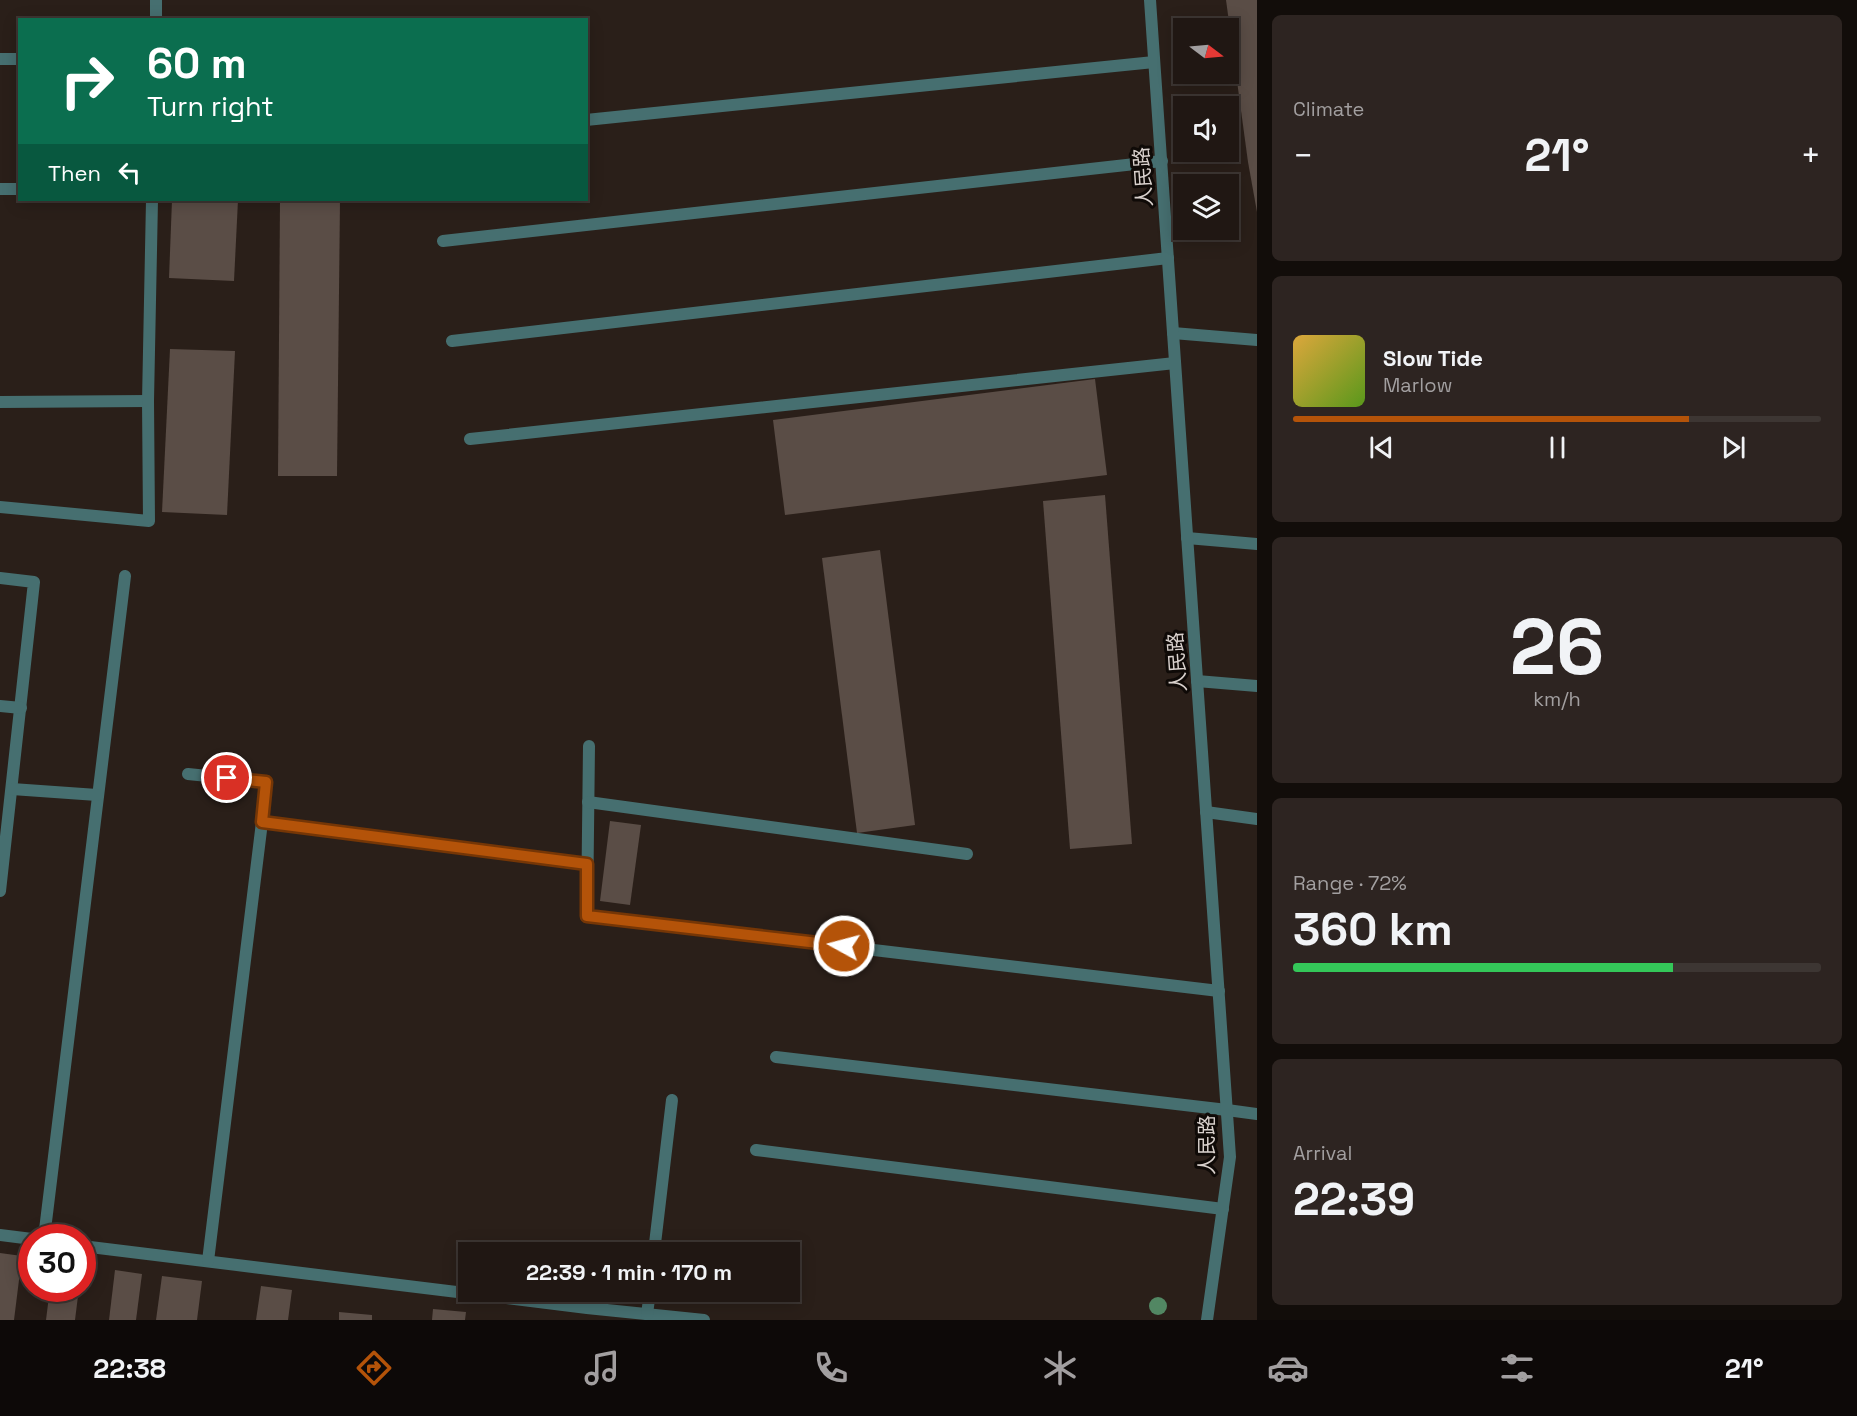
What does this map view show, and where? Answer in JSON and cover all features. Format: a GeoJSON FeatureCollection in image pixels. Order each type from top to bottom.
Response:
{"type":"FeatureCollection","features":[{"type":"Feature","properties":{"kind":"street"},"geometry":{"type":"LineString","coordinates":[[156,0],[156,18]]}},
{"type":"Feature","properties":{"kind":"street","name":"人民路"},"geometry":{"type":"LineString","coordinates":[[1150,0],[1230,1157],[1208,1320]]}},
{"type":"Feature","properties":{"kind":"street"},"geometry":{"type":"LineString","coordinates":[[0,59],[18,59]]}},
{"type":"Feature","properties":{"kind":"street"},"geometry":{"type":"LineString","coordinates":[[588,120],[1154,62]]}},
{"type":"Feature","properties":{"kind":"street"},"geometry":{"type":"LineString","coordinates":[[443,241],[1162,161]]}},
{"type":"Feature","properties":{"kind":"street"},"geometry":{"type":"LineString","coordinates":[[0,189],[18,189]]}},
{"type":"Feature","properties":{"kind":"street"},"geometry":{"type":"LineString","coordinates":[[0,507],[149,521],[148,401],[152,201]]}},
{"type":"Feature","properties":{"kind":"street"},"geometry":{"type":"LineString","coordinates":[[452,341],[1168,258]]}},
{"type":"Feature","properties":{"kind":"street"},"geometry":{"type":"LineString","coordinates":[[1173,333],[1257,340]]}},
{"type":"Feature","properties":{"kind":"street"},"geometry":{"type":"LineString","coordinates":[[470,439],[1175,363]]}},
{"type":"Feature","properties":{"kind":"street"},"geometry":{"type":"LineString","coordinates":[[0,402],[148,401]]}},
{"type":"Feature","properties":{"kind":"street"},"geometry":{"type":"LineString","coordinates":[[1188,538],[1257,544]]}},
{"type":"Feature","properties":{"kind":"street"},"geometry":{"type":"LineString","coordinates":[[46,1224],[125,576]]}},
{"type":"Feature","properties":{"kind":"street"},"geometry":{"type":"LineString","coordinates":[[0,578],[34,582],[12,789],[4,838],[0,891]]}},
{"type":"Feature","properties":{"kind":"street"},"geometry":{"type":"LineString","coordinates":[[1197,681],[1257,686]]}},
{"type":"Feature","properties":{"kind":"street"},"geometry":{"type":"LineString","coordinates":[[0,706],[21,708]]}},
{"type":"Feature","properties":{"kind":"street"},"geometry":{"type":"LineString","coordinates":[[589,746],[587,916],[1219,991]]}},
{"type":"Feature","properties":{"kind":"street"},"geometry":{"type":"LineString","coordinates":[[188,774],[266,782],[208,1261]]}},
{"type":"Feature","properties":{"kind":"street"},"geometry":{"type":"LineString","coordinates":[[12,789],[97,795]]}},
{"type":"Feature","properties":{"kind":"street"},"geometry":{"type":"LineString","coordinates":[[588,802],[967,854]]}},
{"type":"Feature","properties":{"kind":"street"},"geometry":{"type":"LineString","coordinates":[[1206,812],[1257,819]]}},
{"type":"Feature","properties":{"kind":"street"},"geometry":{"type":"LineString","coordinates":[[262,822],[587,864]]}},
{"type":"Feature","properties":{"kind":"street"},"geometry":{"type":"LineString","coordinates":[[776,1057],[1257,1114]]}},
{"type":"Feature","properties":{"kind":"street"},"geometry":{"type":"LineString","coordinates":[[655,1242],[672,1100]]}},
{"type":"Feature","properties":{"kind":"street"},"geometry":{"type":"LineString","coordinates":[[756,1150],[1223,1209]]}},
{"type":"Feature","properties":{"kind":"street"},"geometry":{"type":"LineString","coordinates":[[0,1235],[18,1237]]}},
{"type":"Feature","properties":{"kind":"street"},"geometry":{"type":"LineString","coordinates":[[96,1248],[704,1320]]}},
{"type":"Feature","properties":{"kind":"street"},"geometry":{"type":"LineString","coordinates":[[647,1314],[649,1302]]}},
{"type":"Feature","properties":{"kind":"building"},"geometry":{"type":"Polygon","coordinates":[[[1226,0],[1257,0],[1257,212],[1237,84],[1239,18],[1228,18],[1226,0]]]}},
{"type":"Feature","properties":{"kind":"building"},"geometry":{"type":"Polygon","coordinates":[[[172,201],[238,201],[234,281],[169,278],[172,201]]]}},
{"type":"Feature","properties":{"kind":"building"},"geometry":{"type":"Polygon","coordinates":[[[280,201],[340,201],[337,476],[278,476],[280,201]]]}},
{"type":"Feature","properties":{"kind":"building"},"geometry":{"type":"Polygon","coordinates":[[[170,349],[235,351],[227,515],[162,512],[170,349]]]}},
{"type":"Feature","properties":{"kind":"building"},"geometry":{"type":"Polygon","coordinates":[[[1095,379],[1107,475],[785,515],[773,420],[1095,379]]]}},
{"type":"Feature","properties":{"kind":"building"},"geometry":{"type":"Polygon","coordinates":[[[1105,495],[1132,844],[1070,849],[1043,501],[1105,495]]]}},
{"type":"Feature","properties":{"kind":"building"},"geometry":{"type":"Polygon","coordinates":[[[880,550],[915,825],[857,833],[822,558],[880,550]]]}},
{"type":"Feature","properties":{"kind":"building"},"geometry":{"type":"Polygon","coordinates":[[[610,821],[641,825],[630,905],[600,901],[610,821]]]}},
{"type":"Feature","properties":{"kind":"building"},"geometry":{"type":"Polygon","coordinates":[[[0,1253],[18,1255],[18,1288],[14,1320],[0,1320],[0,1253]]]}},
{"type":"Feature","properties":{"kind":"building"},"geometry":{"type":"Polygon","coordinates":[[[115,1270],[142,1274],[136,1320],[109,1320],[115,1270]]]}},
{"type":"Feature","properties":{"kind":"building"},"geometry":{"type":"Polygon","coordinates":[[[162,1276],[202,1281],[197,1320],[156,1320],[162,1276]]]}},
{"type":"Feature","properties":{"kind":"building"},"geometry":{"type":"Polygon","coordinates":[[[261,1286],[292,1290],[288,1320],[256,1320],[261,1286]]]}},
{"type":"Feature","properties":{"kind":"building"},"geometry":{"type":"Polygon","coordinates":[[[48,1302],[77,1302],[75,1320],[46,1320],[48,1302]]]}},
{"type":"Feature","properties":{"kind":"building"},"geometry":{"type":"Polygon","coordinates":[[[433,1309],[466,1312],[465,1320],[432,1320],[433,1309]]]}},
{"type":"Feature","properties":{"kind":"building"},"geometry":{"type":"Polygon","coordinates":[[[339,1312],[372,1315],[372,1320],[339,1320],[339,1312]]]}},
{"type":"Feature","properties":{"kind":"route"},"geometry":{"type":"LineString","coordinates":[[227,778],[266,782],[262,822],[587,864],[587,916],[844,946]]}}]}
